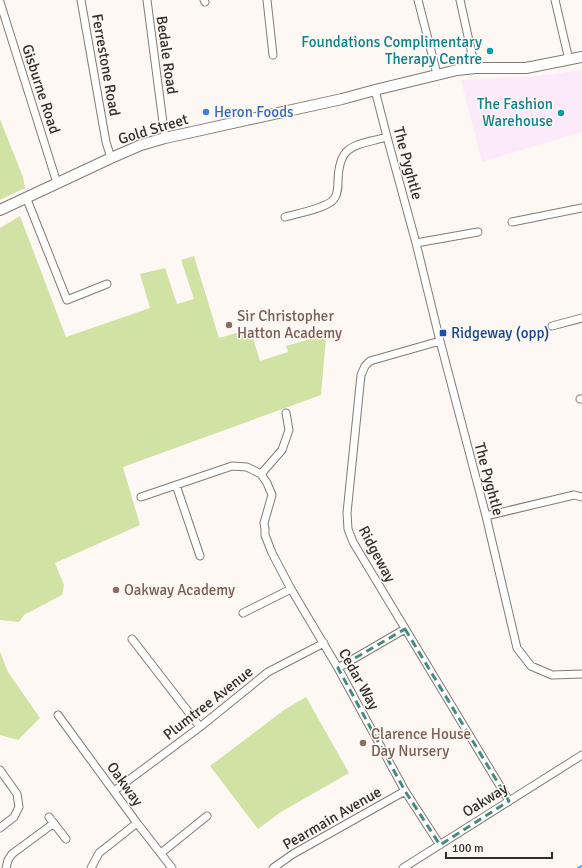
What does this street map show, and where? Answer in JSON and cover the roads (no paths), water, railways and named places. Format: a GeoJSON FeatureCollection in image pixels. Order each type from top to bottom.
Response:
{"type":"FeatureCollection","features":[{"type":"Feature","properties":{"kind":"street","name":"Ferrestone Road"},"geometry":{"type":"LineString","coordinates":[[81,0],[106,142],[111,158]]}},
{"type":"Feature","properties":{"kind":"street","name":"Bedale Road"},"geometry":{"type":"LineString","coordinates":[[147,0],[165,138]]}},
{"type":"Feature","properties":{"kind":"street"},"geometry":{"type":"LineString","coordinates":[[267,0],[273,55]]}},
{"type":"Feature","properties":{"kind":"street"},"geometry":{"type":"LineString","coordinates":[[418,0],[437,74]]}},
{"type":"Feature","properties":{"kind":"street"},"geometry":{"type":"LineString","coordinates":[[460,0],[475,68]]}},
{"type":"Feature","properties":{"kind":"street"},"geometry":{"type":"LineString","coordinates":[[555,0],[569,60]]}},
{"type":"Feature","properties":{"kind":"street","name":"Gisburne Road"},"geometry":{"type":"LineString","coordinates":[[0,2],[57,183]]}},
{"type":"Feature","properties":{"kind":"street","name":"Gold Street"},"geometry":{"type":"LineString","coordinates":[[0,210],[111,158],[141,145],[165,138],[337,100],[457,70],[475,68],[526,68],[582,57]]}},
{"type":"Feature","properties":{"kind":"street","name":"The Pyghtle"},"geometry":{"type":"LineString","coordinates":[[375,90],[486,516],[517,648],[531,666],[552,675],[582,674]]}},
{"type":"Feature","properties":{"kind":"street"},"geometry":{"type":"LineString","coordinates":[[285,217],[329,204],[335,198],[337,192],[338,169],[347,150],[354,146],[387,138]]}},
{"type":"Feature","properties":{"kind":"street"},"geometry":{"type":"LineString","coordinates":[[26,197],[67,300],[107,284]]}},
{"type":"Feature","properties":{"kind":"street"},"geometry":{"type":"LineString","coordinates":[[512,222],[582,208]]}},
{"type":"Feature","properties":{"kind":"street"},"geometry":{"type":"LineString","coordinates":[[416,243],[478,232]]}},
{"type":"Feature","properties":{"kind":"street"},"geometry":{"type":"LineString","coordinates":[[552,326],[582,318]]}},
{"type":"Feature","properties":{"kind":"street","name":"Ridgeway"},"geometry":{"type":"LineString","coordinates":[[440,341],[370,361],[365,366],[361,375],[347,513],[348,529],[353,542],[509,801]]}},
{"type":"Feature","properties":{"kind":"street"},"geometry":{"type":"LineString","coordinates":[[141,497],[232,466],[247,467],[261,474],[282,450],[289,430],[286,413]]}},
{"type":"Feature","properties":{"kind":"street","name":"Cedar Way"},"geometry":{"type":"LineString","coordinates":[[261,474],[272,495],[264,523],[265,535],[272,553],[290,589],[324,643],[405,791],[440,845]]}},
{"type":"Feature","properties":{"kind":"street"},"geometry":{"type":"LineString","coordinates":[[176,485],[200,556]]}},
{"type":"Feature","properties":{"kind":"street"},"geometry":{"type":"LineString","coordinates":[[486,516],[574,495],[582,497]]}},
{"type":"Feature","properties":{"kind":"street"},"geometry":{"type":"LineString","coordinates":[[243,613],[290,589]]}},
{"type":"Feature","properties":{"kind":"street"},"geometry":{"type":"LineString","coordinates":[[338,668],[405,629]]}},
{"type":"Feature","properties":{"kind":"street"},"geometry":{"type":"LineString","coordinates":[[132,639],[200,727]]}},
{"type":"Feature","properties":{"kind":"street","name":"Plumtree Avenue"},"geometry":{"type":"LineString","coordinates":[[114,791],[200,727],[268,672],[324,643]]}},
{"type":"Feature","properties":{"kind":"street","name":"Oakway"},"geometry":{"type":"LineString","coordinates":[[58,715],[172,868]]}},
{"type":"Feature","properties":{"kind":"street","name":"Oakway"},"geometry":{"type":"LineString","coordinates":[[403,868],[582,755]]}},
{"type":"Feature","properties":{"kind":"street"},"geometry":{"type":"LineString","coordinates":[[0,770],[18,794],[19,807],[14,817],[0,828]]}},
{"type":"Feature","properties":{"kind":"street","name":"Pearmain Avenue"},"geometry":{"type":"LineString","coordinates":[[273,868],[293,854],[405,791]]}},
{"type":"Feature","properties":{"kind":"street"},"geometry":{"type":"LineString","coordinates":[[161,854],[207,816]]}},
{"type":"Feature","properties":{"kind":"street"},"geometry":{"type":"LineString","coordinates":[[49,817],[66,839]]}},
{"type":"Feature","properties":{"kind":"street"},"geometry":{"type":"LineString","coordinates":[[6,868],[8,860],[12,854],[54,823]]}},
{"type":"Feature","properties":{"kind":"street"},"geometry":{"type":"LineString","coordinates":[[91,868],[99,853],[137,823]]}},
{"type":"Feature","properties":{"kind":"waterway"},"geometry":{"type":"LineString","coordinates":[[578,868],[582,866]]}},
{"type":"Feature","properties":{"kind":"place","name":"Foundations Complimentary Therapy Centre"},"geometry":{"type":"Point","coordinates":[490,51]}},
{"type":"Feature","properties":{"kind":"place","name":"Heron Foods"},"geometry":{"type":"Point","coordinates":[206,112]}},
{"type":"Feature","properties":{"kind":"place","name":"The Fashion Warehouse"},"geometry":{"type":"Point","coordinates":[561,113]}},
{"type":"Feature","properties":{"kind":"place","name":"Sir Christopher Hatton Academy"},"geometry":{"type":"Point","coordinates":[229,325]}},
{"type":"Feature","properties":{"kind":"place","name":"Ridgeway (opp)"},"geometry":{"type":"Point","coordinates":[443,333]}},
{"type":"Feature","properties":{"kind":"place","name":"Oakway Academy"},"geometry":{"type":"Point","coordinates":[116,590]}},
{"type":"Feature","properties":{"kind":"place","name":"Clarence House Day Nursery"},"geometry":{"type":"Point","coordinates":[363,743]}}]}
